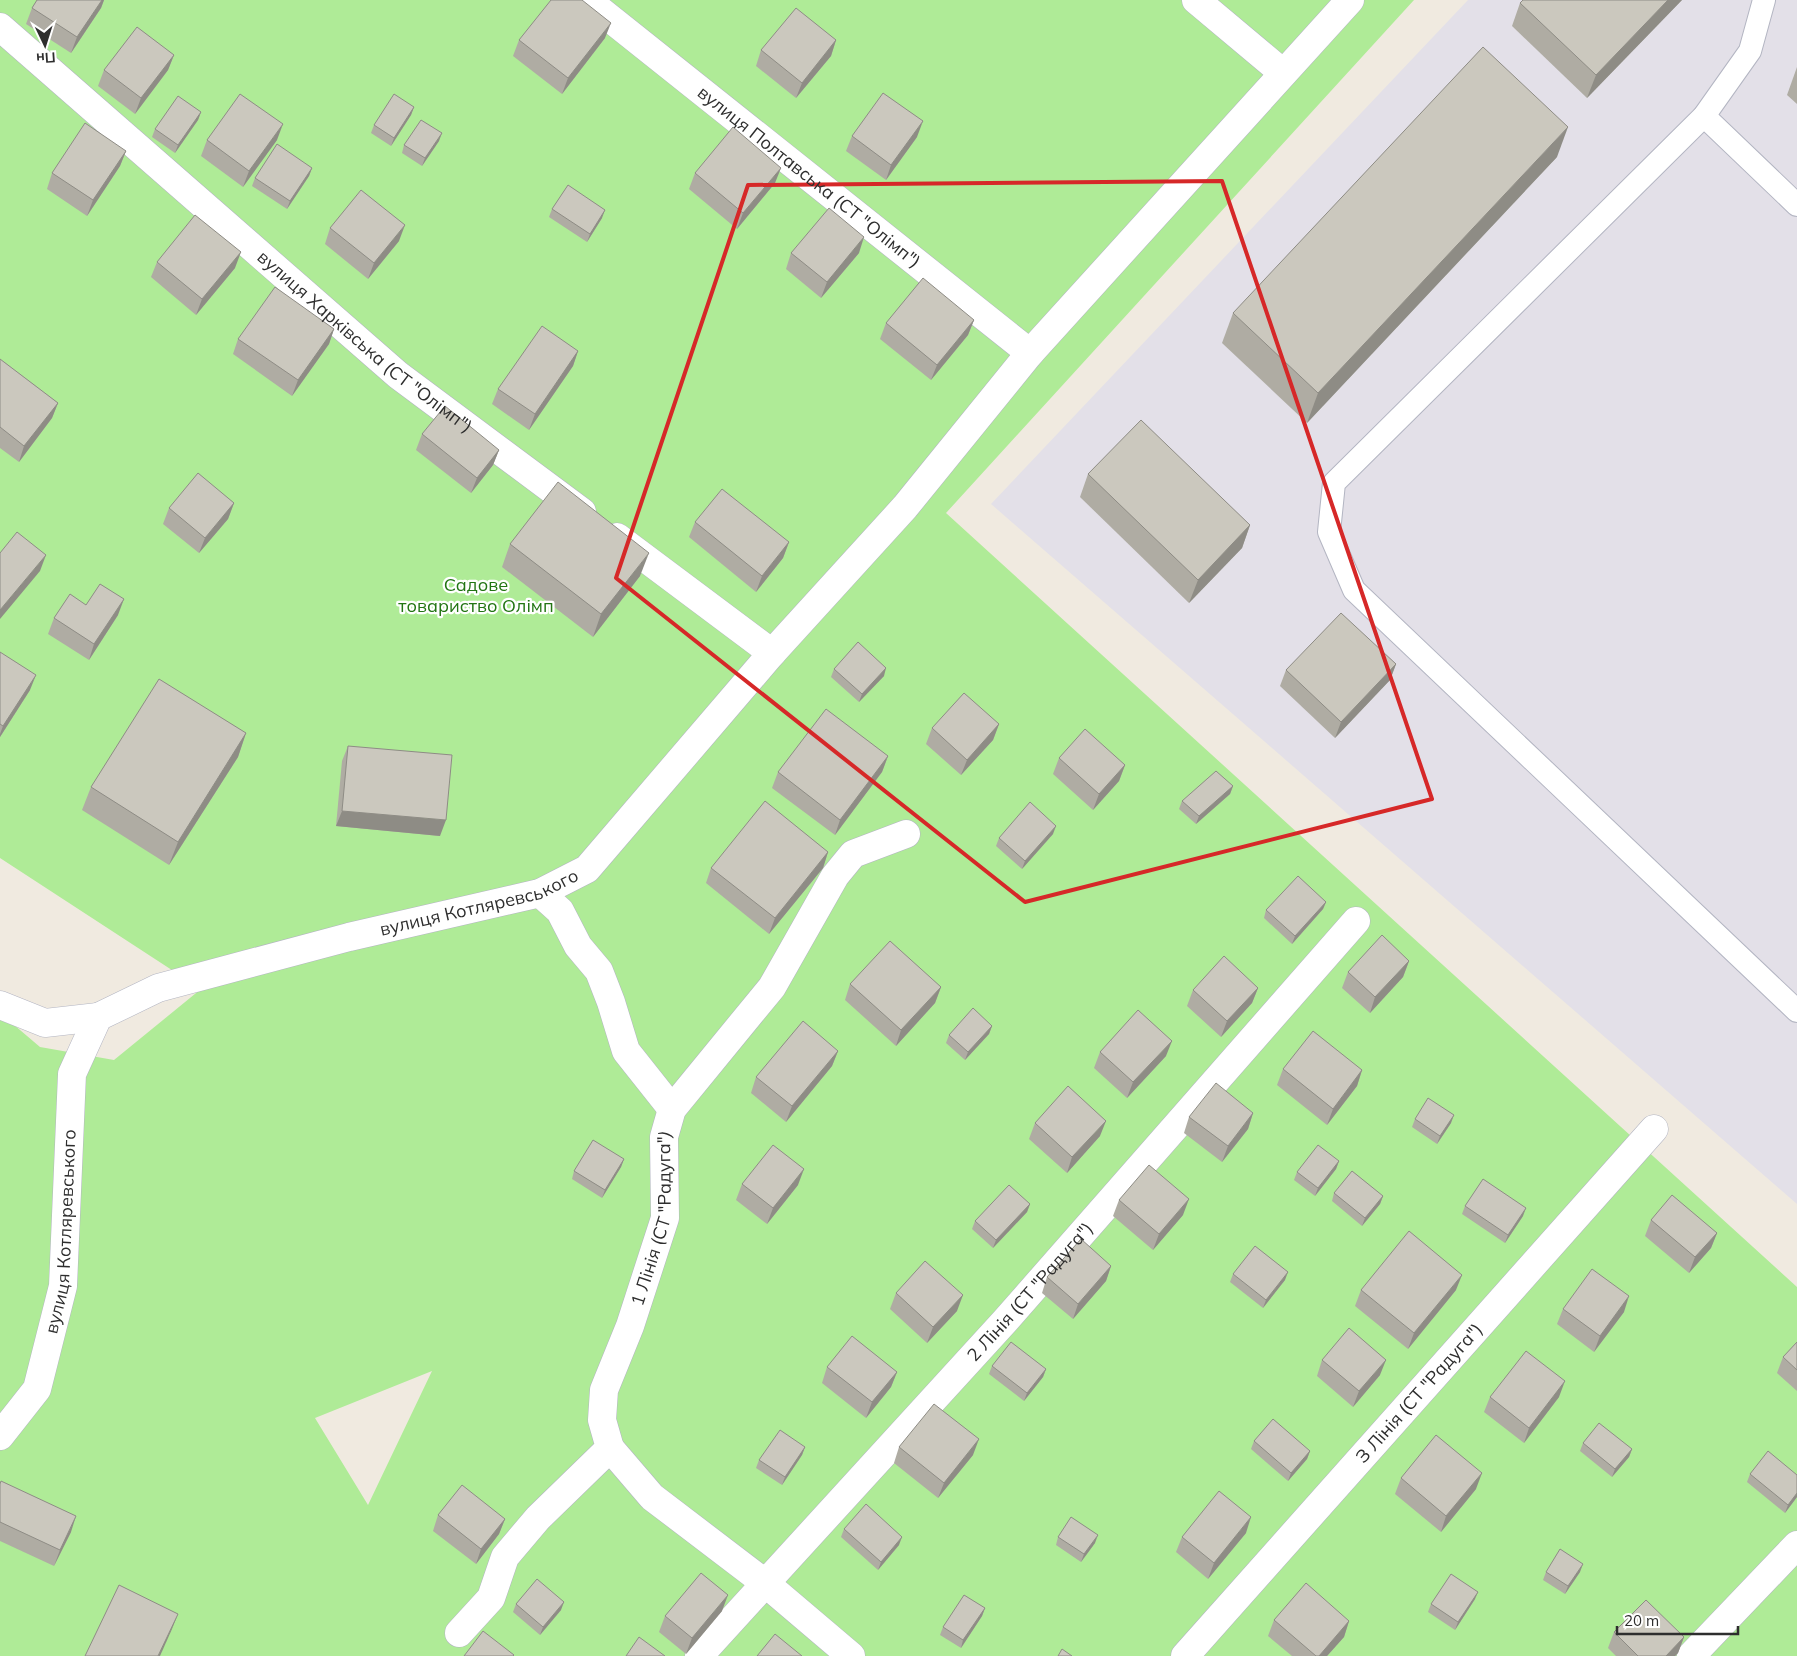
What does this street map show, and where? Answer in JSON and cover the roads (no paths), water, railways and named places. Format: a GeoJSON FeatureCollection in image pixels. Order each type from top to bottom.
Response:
{"type":"FeatureCollection","features":[{"type":"Feature","properties":{"kind":"street","name":"вулиця Полтавська (СТ \"Олімп\")"},"geometry":{"type":"LineString","coordinates":[[587,0],[1030,353]]}},
{"type":"Feature","properties":{"kind":"street"},"geometry":{"type":"LineString","coordinates":[[1196,0],[1283,73]]}},
{"type":"Feature","properties":{"kind":"street","name":"вулиця Котляревського"},"geometry":{"type":"LineString","coordinates":[[0,1005],[44,1023],[98,1017],[158,988],[349,937],[540,893],[587,870],[772,652],[905,507],[1030,353],[1350,0]]}},
{"type":"Feature","properties":{"kind":"street","name":"вулиця Харківська (СТ \"Олімп\")"},"geometry":{"type":"LineString","coordinates":[[0,28],[398,375],[772,652]]}},
{"type":"Feature","properties":{"kind":"street","name":"1 Лінія (СТ \"Радуга\")"},"geometry":{"type":"LineString","coordinates":[[610,1448],[602,1420],[604,1390],[630,1326],[665,1218],[664,1137],[672,1109],[772,987],[835,876],[853,854],[906,834]]}},
{"type":"Feature","properties":{"kind":"street"},"geometry":{"type":"LineString","coordinates":[[540,893],[560,911],[578,946],[599,971],[626,1051],[672,1109]]}},
{"type":"Feature","properties":{"kind":"street","name":"2 Лінія (СТ \"Радуга\")"},"geometry":{"type":"LineString","coordinates":[[699,1656],[1012,1313],[1356,921]]}},
{"type":"Feature","properties":{"kind":"street","name":"вулиця Котляревського"},"geometry":{"type":"LineString","coordinates":[[0,1436],[37,1389],[63,1286],[72,1074],[98,1017]]}},
{"type":"Feature","properties":{"kind":"street","name":"З Лінія (СТ \"Радуга\")"},"geometry":{"type":"LineString","coordinates":[[1185,1656],[1654,1129]]}},
{"type":"Feature","properties":{"kind":"street"},"geometry":{"type":"LineString","coordinates":[[459,1633],[491,1598],[505,1557],[538,1518],[610,1448],[652,1497],[764,1583],[851,1656]]}},
{"type":"Feature","properties":{"kind":"street"},"geometry":{"type":"LineString","coordinates":[[1691,1656],[1797,1545]]}},
{"type":"Feature","properties":{"kind":"lane"},"geometry":{"type":"LineString","coordinates":[[1764,0],[1750,50],[1704,116],[1334,483],[1329,532],[1354,590],[1797,1011]]}},
{"type":"Feature","properties":{"kind":"lane"},"geometry":{"type":"LineString","coordinates":[[1704,116],[1797,205]]}},
{"type":"Feature","properties":{"kind":"park label","name":"Садове товариство Олімп"},"geometry":{"type":"Point","coordinates":[476,595]}}]}
